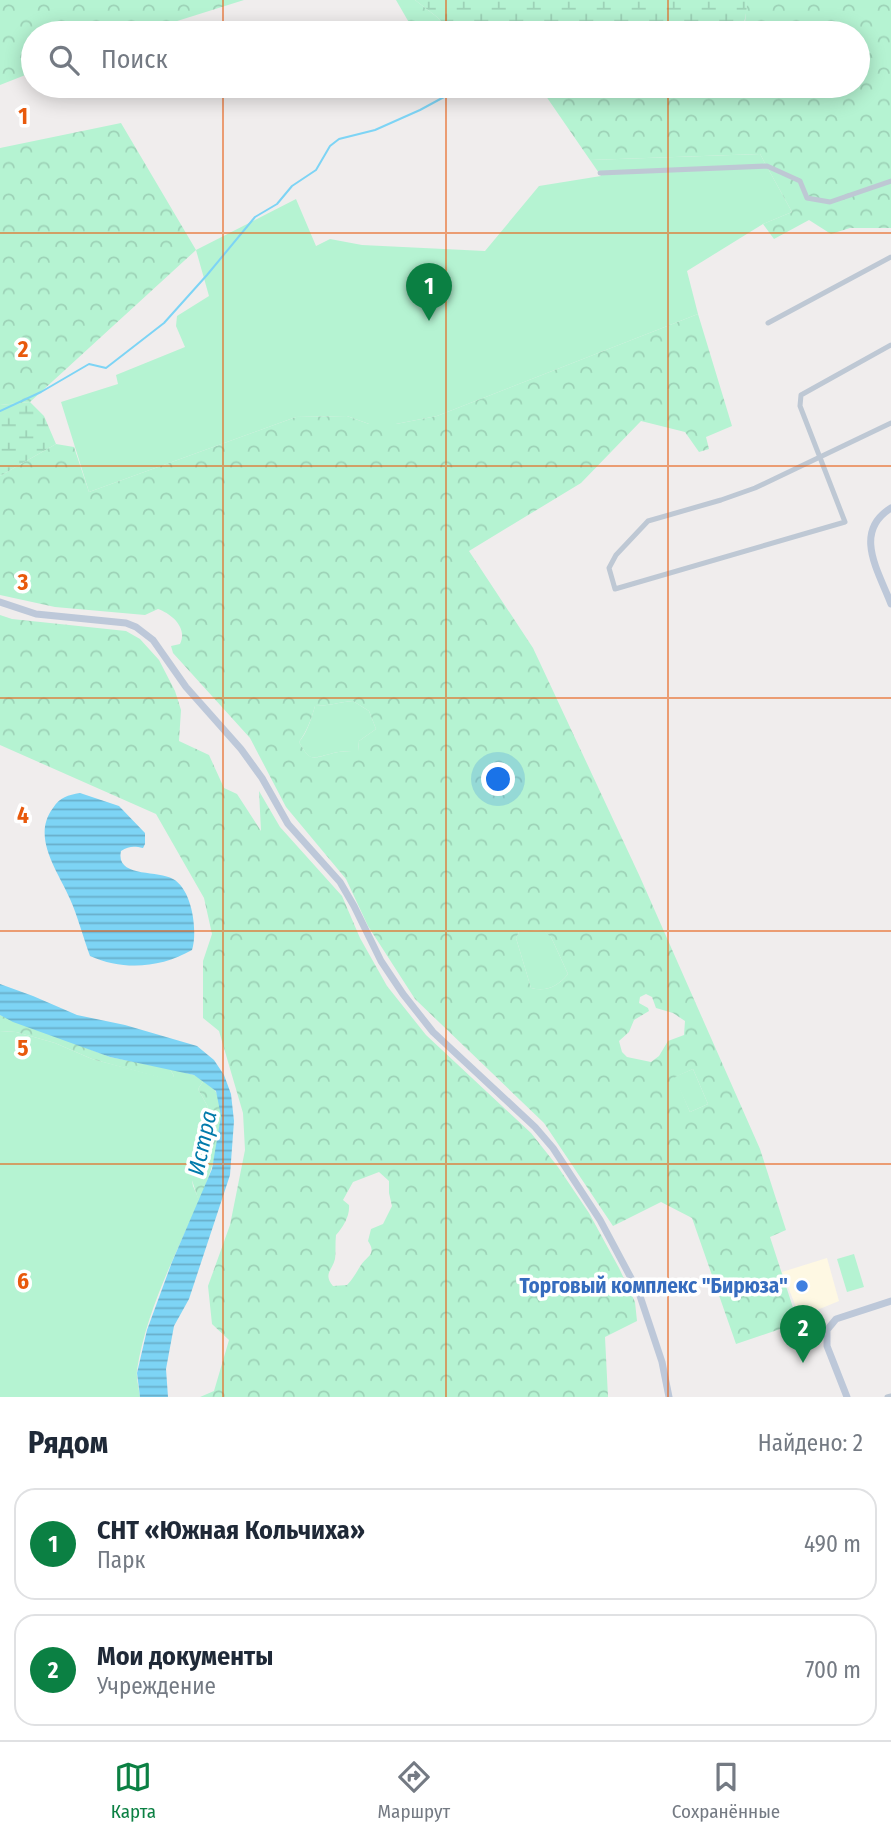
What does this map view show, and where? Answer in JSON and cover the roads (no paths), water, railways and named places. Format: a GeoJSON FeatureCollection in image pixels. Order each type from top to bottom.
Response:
{"type":"FeatureCollection","features":[{"type":"Feature","properties":{"kind":"main road"},"geometry":{"type":"LineString","coordinates":[[891,508],[876,520],[870,533],[870,550],[891,604]]}},
{"type":"Feature","properties":{"kind":"main road"},"geometry":{"type":"LineString","coordinates":[[0,602],[36,614],[126,623],[153,640],[186,687],[242,749],[288,824],[340,882],[381,961],[403,995],[433,1032],[535,1127],[567,1168],[600,1220],[639,1293],[662,1362],[670,1397]]}},
{"type":"Feature","properties":{"kind":"main road"},"geometry":{"type":"LineString","coordinates":[[847,1397],[827,1346],[827,1329],[836,1319],[891,1301]]}},
{"type":"Feature","properties":{"kind":"street"},"geometry":{"type":"LineString","coordinates":[[600,173],[768,166],[800,181],[807,198],[830,202],[891,181]]}},
{"type":"Feature","properties":{"kind":"street"},"geometry":{"type":"LineString","coordinates":[[768,323],[891,257]]}},
{"type":"Feature","properties":{"kind":"street"},"geometry":{"type":"LineString","coordinates":[[891,345],[801,395],[800,406],[819,455],[845,522],[615,589],[609,568],[616,555],[648,522],[751,489],[819,455],[891,423]]}},
{"type":"Feature","properties":{"kind":"water"},"geometry":{"type":"Polygon","coordinates":[[[80,793],[119,806],[145,833],[143,848],[124,849],[121,851],[121,860],[124,866],[131,869],[166,876],[180,884],[189,901],[194,922],[192,950],[167,961],[142,965],[116,964],[90,956],[73,906],[49,854],[45,831],[47,819],[58,801],[80,793]]]}},
{"type":"Feature","properties":{"kind":"water"},"geometry":{"type":"Polygon","coordinates":[[[0,984],[77,1015],[125,1025],[197,1046],[214,1060],[224,1075],[231,1094],[234,1121],[230,1175],[189,1299],[174,1326],[166,1369],[168,1397],[140,1397],[137,1373],[147,1330],[172,1262],[212,1169],[221,1116],[216,1091],[194,1075],[110,1057],[13,1022],[0,1015],[0,984]]]}},
{"type":"Feature","properties":{"kind":"waterway"},"geometry":{"type":"LineString","coordinates":[[0,411],[41,392],[89,364],[106,368],[164,323],[255,217],[277,204],[292,186],[316,170],[330,146],[339,139],[375,130],[442,98]]}},
{"type":"Feature","properties":{"kind":"place","name":"СНТ «Южная Кольчиха»"},"geometry":{"type":"Point","coordinates":[429,321]}},
{"type":"Feature","properties":{"kind":"place","name":"Торговый комплекс \"Бирюза\""},"geometry":{"type":"Point","coordinates":[802,1286]}},
{"type":"Feature","properties":{"kind":"place","name":"Мои документы"},"geometry":{"type":"Point","coordinates":[803,1363]}},
{"type":"Feature","properties":{"kind":"water label","name":"Истра"},"geometry":{"type":"Point","coordinates":[202,1143]}}]}
